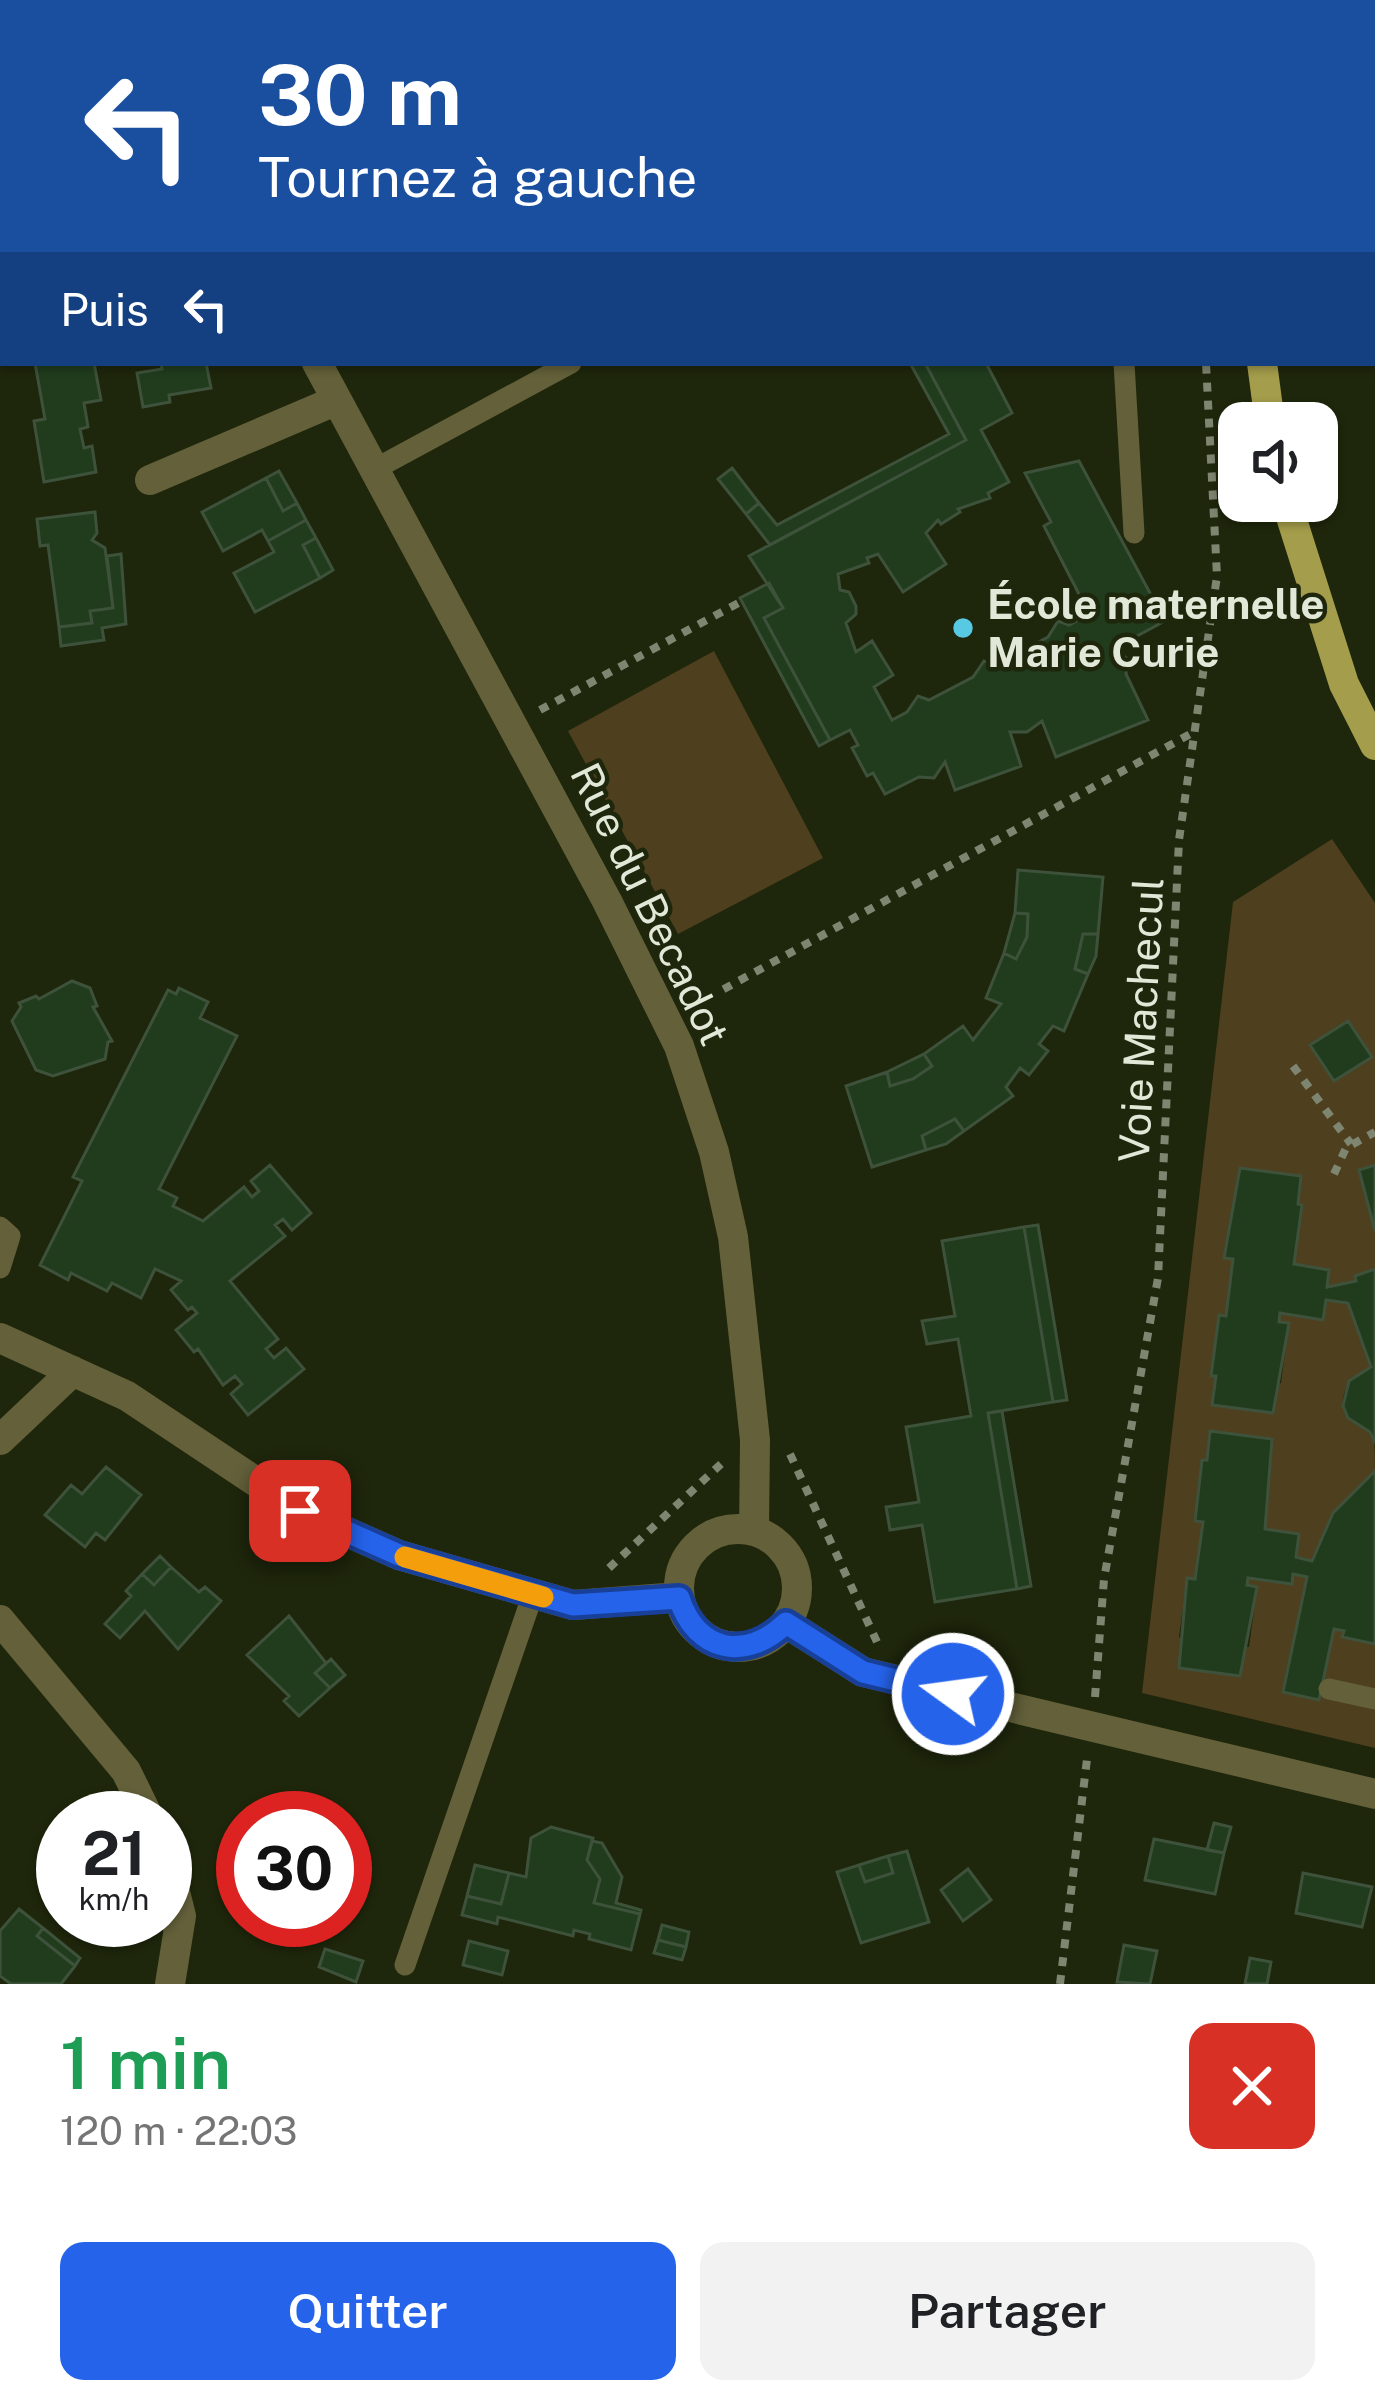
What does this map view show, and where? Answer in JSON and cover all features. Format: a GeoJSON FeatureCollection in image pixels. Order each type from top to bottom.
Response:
{"type":"FeatureCollection","features":[{"type":"Feature","properties":{"kind":"main road"},"geometry":{"type":"LineString","coordinates":[[1262,366],[1267,402]]}},
{"type":"Feature","properties":{"kind":"main road"},"geometry":{"type":"LineString","coordinates":[[1293,522],[1344,684],[1375,745]]}},
{"type":"Feature","properties":{"kind":"street","name":"Rue du Becadot"},"geometry":{"type":"LineString","coordinates":[[318,366],[650,983],[679,1046],[714,1152],[733,1237],[755,1440],[754,1531]]}},
{"type":"Feature","properties":{"kind":"street"},"geometry":{"type":"LineString","coordinates":[[150,480],[335,401]]}},
{"type":"Feature","properties":{"kind":"street"},"geometry":{"type":"LineString","coordinates":[[0,1339],[127,1396],[300,1511],[399,1555],[573,1605],[679,1598]]}},
{"type":"Feature","properties":{"kind":"street"},"geometry":{"type":"LineString","coordinates":[[0,1440],[73,1371]]}},
{"type":"Feature","properties":{"kind":"street"},"geometry":{"type":"LineString","coordinates":[[734,1528],[754,1531],[785,1552],[794,1569],[794,1607],[786,1623],[753,1646],[714,1643],[685,1616],[679,1577],[698,1544],[715,1533],[734,1528]]}},
{"type":"Feature","properties":{"kind":"street"},"geometry":{"type":"LineString","coordinates":[[0,1620],[126,1771],[136,1791]]}},
{"type":"Feature","properties":{"kind":"street"},"geometry":{"type":"LineString","coordinates":[[786,1623],[863,1672],[1375,1794]]}},
{"type":"Feature","properties":{"kind":"street"},"geometry":{"type":"LineString","coordinates":[[170,1984],[177,1947]]}},
{"type":"Feature","properties":{"kind":"lane"},"geometry":{"type":"LineString","coordinates":[[375,469],[565,366]]}},
{"type":"Feature","properties":{"kind":"lane"},"geometry":{"type":"LineString","coordinates":[[1124,366],[1134,533]]}},
{"type":"Feature","properties":{"kind":"lane"},"geometry":{"type":"LineString","coordinates":[[0,1227],[10,1236],[0,1268]]}},
{"type":"Feature","properties":{"kind":"lane"},"geometry":{"type":"LineString","coordinates":[[406,1965],[533,1594]]}},
{"type":"Feature","properties":{"kind":"lane"},"geometry":{"type":"LineString","coordinates":[[1329,1689],[1375,1700]]}},
{"type":"Feature","properties":{"kind":"path","name":"Voie Machecul"},"geometry":{"type":"LineString","coordinates":[[1097,1677],[1104,1579],[1158,1278],[1179,840],[1217,576],[1206,366]]}},
{"type":"Feature","properties":{"kind":"path"},"geometry":{"type":"LineString","coordinates":[[512,725],[742,601]]}},
{"type":"Feature","properties":{"kind":"path"},"geometry":{"type":"LineString","coordinates":[[650,983],[681,964],[702,1001],[1195,731]]}},
{"type":"Feature","properties":{"kind":"path"},"geometry":{"type":"LineString","coordinates":[[1294,1066],[1352,1144]]}},
{"type":"Feature","properties":{"kind":"path"},"geometry":{"type":"LineString","coordinates":[[1334,1174],[1352,1144],[1375,1132]]}},
{"type":"Feature","properties":{"kind":"path"},"geometry":{"type":"LineString","coordinates":[[785,1443],[881,1652]]}},
{"type":"Feature","properties":{"kind":"path"},"geometry":{"type":"LineString","coordinates":[[604,1570],[618,1563],[723,1462]]}},
{"type":"Feature","properties":{"kind":"path"},"geometry":{"type":"LineString","coordinates":[[1094,1700],[1116,1705]]}},
{"type":"Feature","properties":{"kind":"path"},"geometry":{"type":"LineString","coordinates":[[1060,1984],[1088,1744]]}},
{"type":"Feature","properties":{"kind":"shaded area"},"geometry":{"type":"Polygon","coordinates":[[[714,651],[823,858],[678,934],[568,731],[714,651]]]}},
{"type":"Feature","properties":{"kind":"shaded area"},"geometry":{"type":"Polygon","coordinates":[[[1332,839],[1375,903],[1375,1165],[1359,1171],[1375,1231],[1375,1269],[1356,1281],[1327,1287],[1329,1270],[1294,1264],[1301,1176],[1240,1168],[1225,1257],[1233,1259],[1226,1316],[1219,1316],[1211,1375],[1216,1376],[1212,1404],[1281,1383],[1289,1324],[1279,1322],[1280,1313],[1322,1319],[1326,1300],[1348,1303],[1371,1367],[1349,1381],[1343,1406],[1350,1420],[1374,1440],[1375,1471],[1333,1513],[1312,1561],[1296,1557],[1298,1534],[1265,1529],[1272,1439],[1211,1431],[1207,1460],[1202,1461],[1195,1520],[1203,1522],[1195,1579],[1187,1579],[1180,1668],[1240,1676],[1257,1588],[1247,1585],[1248,1578],[1291,1584],[1293,1574],[1307,1577],[1334,1629],[1344,1631],[1343,1637],[1375,1644],[1375,1748],[1142,1693],[1233,902],[1332,839]],[[1348,1021],[1311,1045],[1335,1080],[1371,1056],[1348,1021]]]}},
{"type":"Feature","properties":{"kind":"building"},"geometry":{"type":"Polygon","coordinates":[[[36,366],[95,366],[101,400],[84,403],[88,427],[80,429],[84,448],[92,446],[96,472],[44,482],[34,421],[45,419],[36,366]]]}},
{"type":"Feature","properties":{"kind":"building"},"geometry":{"type":"Polygon","coordinates":[[[207,366],[211,388],[169,395],[170,402],[143,407],[137,373],[207,366]]]}},
{"type":"Feature","properties":{"kind":"building"},"geometry":{"type":"Polygon","coordinates":[[[912,366],[927,366],[966,440],[770,545],[746,514],[759,503],[777,525],[949,434],[912,366]]]}},
{"type":"Feature","properties":{"kind":"building"},"geometry":{"type":"Polygon","coordinates":[[[927,366],[988,366],[1012,413],[981,430],[1009,482],[988,493],[990,498],[958,509],[941,524],[938,520],[926,533],[946,564],[903,592],[878,554],[867,558],[869,563],[838,574],[840,590],[849,592],[856,606],[856,614],[846,623],[856,652],[872,641],[893,675],[874,687],[892,720],[907,712],[918,696],[929,700],[973,677],[984,661],[994,665],[1048,637],[1058,621],[1069,625],[1082,618],[1078,610],[1085,606],[1044,526],[1051,522],[1025,473],[1079,461],[1165,621],[1113,649],[1128,659],[1126,674],[1148,720],[1056,757],[1042,721],[1027,732],[1010,732],[1021,766],[955,790],[945,762],[934,778],[919,777],[885,794],[873,773],[867,776],[852,748],[858,745],[850,730],[830,740],[764,618],[783,608],[749,556],[966,440],[927,366]]]}},
{"type":"Feature","properties":{"kind":"building"},"geometry":{"type":"Polygon","coordinates":[[[732,468],[759,503],[746,514],[718,479],[732,468]]]}},
{"type":"Feature","properties":{"kind":"building"},"geometry":{"type":"Polygon","coordinates":[[[279,471],[297,503],[283,511],[266,478],[279,471]]]}},
{"type":"Feature","properties":{"kind":"building"},"geometry":{"type":"Polygon","coordinates":[[[266,478],[283,511],[297,503],[306,520],[268,541],[262,530],[223,551],[202,512],[266,478]]]}},
{"type":"Feature","properties":{"kind":"building"},"geometry":{"type":"Polygon","coordinates":[[[95,512],[97,533],[92,540],[105,548],[113,608],[90,611],[92,623],[59,627],[48,545],[40,546],[37,519],[95,512]]]}},
{"type":"Feature","properties":{"kind":"building"},"geometry":{"type":"Polygon","coordinates":[[[306,520],[316,538],[303,545],[320,578],[255,612],[234,573],[274,552],[268,541],[306,520]]]}},
{"type":"Feature","properties":{"kind":"building"},"geometry":{"type":"Polygon","coordinates":[[[316,538],[333,570],[320,578],[303,545],[316,538]]]}},
{"type":"Feature","properties":{"kind":"building"},"geometry":{"type":"Polygon","coordinates":[[[121,554],[126,624],[102,628],[104,640],[61,646],[59,627],[92,623],[90,611],[113,608],[107,556],[121,554]]]}},
{"type":"Feature","properties":{"kind":"building"},"geometry":{"type":"Polygon","coordinates":[[[769,583],[783,608],[764,618],[830,740],[819,746],[740,598],[769,583]]]}},
{"type":"Feature","properties":{"kind":"building"},"geometry":{"type":"Polygon","coordinates":[[[1018,870],[1103,877],[1098,934],[1083,934],[1075,969],[1088,974],[1064,1031],[1053,1026],[1039,1044],[1048,1051],[1029,1075],[1020,1068],[1006,1087],[1013,1096],[964,1131],[955,1119],[922,1136],[926,1150],[872,1167],[846,1086],[887,1072],[890,1086],[913,1079],[932,1066],[924,1054],[963,1026],[973,1040],[1001,1004],[986,998],[1004,953],[1016,959],[1027,937],[1028,914],[1015,913],[1018,870]]]}},
{"type":"Feature","properties":{"kind":"building"},"geometry":{"type":"Polygon","coordinates":[[[1015,913],[1028,914],[1027,937],[1016,959],[1004,953],[1015,913]]]}},
{"type":"Feature","properties":{"kind":"building"},"geometry":{"type":"Polygon","coordinates":[[[1083,934],[1098,934],[1088,974],[1075,969],[1083,934]]]}},
{"type":"Feature","properties":{"kind":"building"},"geometry":{"type":"Polygon","coordinates":[[[72,981],[90,988],[97,1006],[93,1007],[112,1041],[105,1059],[53,1076],[36,1070],[12,1021],[19,1003],[39,999],[72,981]]]}},
{"type":"Feature","properties":{"kind":"building"},"geometry":{"type":"Polygon","coordinates":[[[179,988],[208,1002],[200,1018],[237,1036],[159,1189],[177,1198],[173,1206],[203,1221],[244,1187],[252,1197],[259,1191],[251,1181],[270,1165],[311,1213],[292,1230],[283,1219],[275,1225],[285,1236],[230,1281],[278,1339],[266,1349],[274,1358],[286,1348],[304,1369],[248,1415],[231,1394],[242,1384],[235,1376],[223,1385],[198,1349],[194,1352],[176,1330],[197,1313],[192,1307],[188,1310],[171,1290],[181,1281],[155,1269],[141,1298],[112,1283],[107,1291],[71,1273],[68,1280],[40,1265],[82,1181],[73,1177],[168,990],[176,994],[179,988]]]}},
{"type":"Feature","properties":{"kind":"building"},"geometry":{"type":"Polygon","coordinates":[[[1348,1021],[1372,1057],[1334,1081],[1310,1045],[1348,1021]]]}},
{"type":"Feature","properties":{"kind":"building"},"geometry":{"type":"Polygon","coordinates":[[[924,1054],[932,1066],[890,1086],[887,1072],[924,1054]]]}},
{"type":"Feature","properties":{"kind":"building"},"geometry":{"type":"Polygon","coordinates":[[[955,1119],[964,1131],[926,1150],[922,1136],[955,1119]]]}},
{"type":"Feature","properties":{"kind":"building"},"geometry":{"type":"Polygon","coordinates":[[[1375,1165],[1375,1231],[1359,1170],[1375,1165]]]}},
{"type":"Feature","properties":{"kind":"building"},"geometry":{"type":"Polygon","coordinates":[[[1240,1168],[1301,1176],[1294,1264],[1329,1270],[1327,1287],[1356,1281],[1355,1276],[1375,1269],[1375,1443],[1370,1432],[1348,1418],[1343,1406],[1349,1381],[1371,1367],[1348,1303],[1326,1300],[1323,1320],[1280,1313],[1279,1322],[1289,1323],[1273,1413],[1212,1405],[1219,1315],[1226,1316],[1233,1259],[1224,1258],[1240,1168]]]}},
{"type":"Feature","properties":{"kind":"building"},"geometry":{"type":"Polygon","coordinates":[[[1038,1225],[1067,1400],[1053,1402],[1024,1227],[1038,1225]]]}},
{"type":"Feature","properties":{"kind":"building"},"geometry":{"type":"Polygon","coordinates":[[[1024,1227],[1053,1402],[988,1413],[1017,1589],[935,1602],[922,1525],[890,1530],[886,1507],[919,1502],[906,1427],[971,1416],[958,1339],[927,1344],[922,1321],[955,1316],[942,1241],[1024,1227]]]}},
{"type":"Feature","properties":{"kind":"building"},"geometry":{"type":"Polygon","coordinates":[[[1002,1411],[1031,1586],[1017,1589],[988,1413],[1002,1411]]]}},
{"type":"Feature","properties":{"kind":"building"},"geometry":{"type":"Polygon","coordinates":[[[1210,1431],[1272,1439],[1265,1529],[1299,1534],[1296,1557],[1312,1561],[1333,1513],[1375,1471],[1375,1644],[1342,1637],[1344,1631],[1334,1629],[1319,1700],[1283,1692],[1307,1577],[1293,1574],[1292,1584],[1248,1578],[1247,1585],[1257,1587],[1240,1676],[1179,1668],[1187,1578],[1195,1579],[1203,1522],[1195,1521],[1210,1431]]]}},
{"type":"Feature","properties":{"kind":"building"},"geometry":{"type":"Polygon","coordinates":[[[106,1467],[141,1495],[105,1540],[96,1533],[85,1547],[45,1515],[71,1485],[82,1494],[106,1467]]]}},
{"type":"Feature","properties":{"kind":"building"},"geometry":{"type":"Polygon","coordinates":[[[160,1556],[171,1567],[154,1585],[142,1574],[160,1556]]]}},
{"type":"Feature","properties":{"kind":"building"},"geometry":{"type":"Polygon","coordinates":[[[171,1567],[199,1592],[205,1587],[221,1601],[178,1649],[145,1611],[120,1638],[105,1624],[131,1596],[126,1591],[142,1574],[154,1585],[171,1567]]]}},
{"type":"Feature","properties":{"kind":"building"},"geometry":{"type":"Polygon","coordinates":[[[289,1616],[326,1663],[315,1673],[330,1688],[299,1716],[284,1701],[289,1696],[247,1655],[289,1616]]]}},
{"type":"Feature","properties":{"kind":"building"},"geometry":{"type":"Polygon","coordinates":[[[331,1659],[345,1675],[330,1688],[315,1673],[331,1659]]]}},
{"type":"Feature","properties":{"kind":"building"},"geometry":{"type":"Polygon","coordinates":[[[1214,1823],[1231,1827],[1224,1853],[1207,1850],[1214,1823]]]}},
{"type":"Feature","properties":{"kind":"building"},"geometry":{"type":"Polygon","coordinates":[[[551,1827],[593,1838],[587,1860],[600,1879],[594,1903],[640,1914],[631,1950],[574,1930],[573,1936],[498,1917],[497,1924],[462,1915],[467,1896],[501,1904],[509,1873],[526,1877],[531,1838],[551,1827]]]}},
{"type":"Feature","properties":{"kind":"building"},"geometry":{"type":"Polygon","coordinates":[[[1154,1839],[1224,1853],[1215,1894],[1145,1880],[1154,1839]]]}},
{"type":"Feature","properties":{"kind":"building"},"geometry":{"type":"Polygon","coordinates":[[[592,1841],[602,1843],[622,1877],[616,1903],[641,1910],[640,1914],[594,1903],[600,1879],[587,1860],[592,1841]]]}},
{"type":"Feature","properties":{"kind":"building"},"geometry":{"type":"Polygon","coordinates":[[[907,1851],[929,1922],[861,1943],[837,1872],[859,1865],[865,1882],[893,1873],[888,1856],[907,1851]]]}},
{"type":"Feature","properties":{"kind":"building"},"geometry":{"type":"Polygon","coordinates":[[[888,1856],[893,1873],[865,1882],[859,1865],[888,1856]]]}},
{"type":"Feature","properties":{"kind":"building"},"geometry":{"type":"Polygon","coordinates":[[[475,1865],[509,1873],[501,1904],[467,1896],[475,1865]]]}},
{"type":"Feature","properties":{"kind":"building"},"geometry":{"type":"Polygon","coordinates":[[[968,1869],[991,1900],[963,1921],[941,1890],[968,1869]]]}},
{"type":"Feature","properties":{"kind":"building"},"geometry":{"type":"Polygon","coordinates":[[[1303,1873],[1372,1887],[1362,1927],[1296,1913],[1303,1873]]]}},
{"type":"Feature","properties":{"kind":"building"},"geometry":{"type":"Polygon","coordinates":[[[19,1909],[36,1922],[36,1947],[51,1947],[75,1966],[61,1984],[11,1984],[0,1976],[0,1931],[19,1909]]]}},
{"type":"Feature","properties":{"kind":"building"},"geometry":{"type":"Polygon","coordinates":[[[662,1925],[689,1932],[686,1947],[658,1940],[662,1925]]]}},
{"type":"Feature","properties":{"kind":"building"},"geometry":{"type":"Polygon","coordinates":[[[658,1940],[686,1947],[682,1960],[654,1953],[658,1940]]]}},
{"type":"Feature","properties":{"kind":"building"},"geometry":{"type":"Polygon","coordinates":[[[469,1941],[508,1951],[502,1975],[463,1965],[469,1941]]]}},
{"type":"Feature","properties":{"kind":"building"},"geometry":{"type":"Polygon","coordinates":[[[1124,1945],[1157,1951],[1150,1984],[1117,1982],[1124,1945]]]}},
{"type":"Feature","properties":{"kind":"building"},"geometry":{"type":"Polygon","coordinates":[[[51,1947],[66,1947],[80,1958],[75,1966],[51,1947]]]}},
{"type":"Feature","properties":{"kind":"building"},"geometry":{"type":"Polygon","coordinates":[[[325,1949],[363,1961],[356,1982],[319,1967],[325,1949]]]}},
{"type":"Feature","properties":{"kind":"building"},"geometry":{"type":"Polygon","coordinates":[[[1250,1958],[1271,1962],[1267,1984],[1245,1984],[1250,1958]]]}},
{"type":"Feature","properties":{"kind":"slow traffic"},"geometry":{"type":"LineString","coordinates":[[405,1557],[543,1597]]}},
{"type":"Feature","properties":{"kind":"place","name":"École maternelle Marie Curie"},"geometry":{"type":"Point","coordinates":[963,628]}},
{"type":"Feature","properties":{"kind":"route"},"geometry":{"type":"LineString","coordinates":[[300,1511],[399,1555],[573,1605],[679,1598],[685,1616],[714,1643],[753,1646],[786,1623],[863,1672],[953,1694]]}}]}
